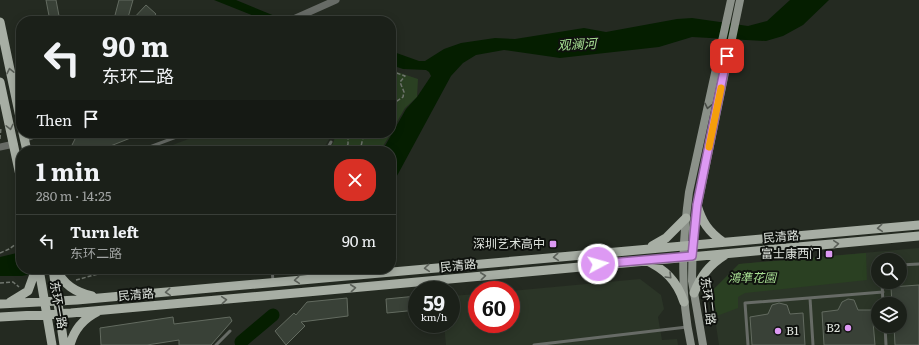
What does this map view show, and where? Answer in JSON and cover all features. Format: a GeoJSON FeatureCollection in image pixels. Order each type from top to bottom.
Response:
{"type":"FeatureCollection","features":[{"type":"Feature","properties":{"kind":"main road","name":"东环二路"},"geometry":{"type":"LineString","coordinates":[[731,0],[732,16]]}},
{"type":"Feature","properties":{"kind":"main road","name":"东环二路"},"geometry":{"type":"LineString","coordinates":[[703,345],[688,257],[686,218],[689,192],[732,16],[740,0]]}},
{"type":"Feature","properties":{"kind":"main road"},"geometry":{"type":"LineString","coordinates":[[0,22],[16,98]]}},
{"type":"Feature","properties":{"kind":"main road","name":"东环二路"},"geometry":{"type":"LineString","coordinates":[[688,245],[697,205],[723,55]]}},
{"type":"Feature","properties":{"kind":"main road"},"geometry":{"type":"LineString","coordinates":[[0,82],[16,154]]}},
{"type":"Feature","properties":{"kind":"main road"},"geometry":{"type":"LineString","coordinates":[[697,205],[702,222],[707,229],[723,242]]}},
{"type":"Feature","properties":{"kind":"main road"},"geometry":{"type":"LineString","coordinates":[[646,248],[666,238],[686,218]]}},
{"type":"Feature","properties":{"kind":"main road","name":"民清路"},"geometry":{"type":"LineString","coordinates":[[396,271],[919,225]]}},
{"type":"Feature","properties":{"kind":"main road","name":"民清路"},"geometry":{"type":"LineString","coordinates":[[0,317],[60,314],[919,236]]}},
{"type":"Feature","properties":{"kind":"main road"},"geometry":{"type":"LineString","coordinates":[[694,293],[701,276],[707,268],[726,254]]}},
{"type":"Feature","properties":{"kind":"main road","name":"东环二路"},"geometry":{"type":"LineString","coordinates":[[688,257],[682,270],[684,302],[691,345]]}},
{"type":"Feature","properties":{"kind":"main road"},"geometry":{"type":"LineString","coordinates":[[644,260],[661,268],[670,276],[677,284],[684,302]]}},
{"type":"Feature","properties":{"kind":"main road"},"geometry":{"type":"LineString","coordinates":[[2,304],[26,294],[36,274]]}},
{"type":"Feature","properties":{"kind":"main road","name":"东环一路"},"geometry":{"type":"LineString","coordinates":[[37,274],[46,302],[52,345]]}},
{"type":"Feature","properties":{"kind":"main road","name":"东环一路"},"geometry":{"type":"LineString","coordinates":[[55,274],[64,345]]}},
{"type":"Feature","properties":{"kind":"main road"},"geometry":{"type":"LineString","coordinates":[[57,274],[64,283],[75,291],[100,298]]}},
{"type":"Feature","properties":{"kind":"main road","name":"民清路"},"geometry":{"type":"LineString","coordinates":[[2,304],[100,298],[362,274]]}},
{"type":"Feature","properties":{"kind":"main road"},"geometry":{"type":"LineString","coordinates":[[70,345],[76,330],[83,321],[102,310]]}},
{"type":"Feature","properties":{"kind":"street"},"geometry":{"type":"LineString","coordinates":[[299,16],[336,0]]}},
{"type":"Feature","properties":{"kind":"street"},"geometry":{"type":"LineString","coordinates":[[0,147],[14,144]]}},
{"type":"Feature","properties":{"kind":"lane"},"geometry":{"type":"LineString","coordinates":[[152,146],[174,138]]}},
{"type":"Feature","properties":{"kind":"lane"},"geometry":{"type":"LineString","coordinates":[[329,146],[331,142]]}},
{"type":"Feature","properties":{"kind":"lane"},"geometry":{"type":"LineString","coordinates":[[907,265],[919,264]]}},
{"type":"Feature","properties":{"kind":"lane"},"geometry":{"type":"LineString","coordinates":[[273,274],[274,282]]}},
{"type":"Feature","properties":{"kind":"lane"},"geometry":{"type":"LineString","coordinates":[[883,289],[883,297]]}},
{"type":"Feature","properties":{"kind":"lane"},"geometry":{"type":"LineString","coordinates":[[748,345],[745,303],[883,292]]}},
{"type":"Feature","properties":{"kind":"lane"},"geometry":{"type":"LineString","coordinates":[[810,298],[813,345]]}},
{"type":"Feature","properties":{"kind":"lane"},"geometry":{"type":"LineString","coordinates":[[534,345],[687,327]]}},
{"type":"Feature","properties":{"kind":"lane"},"geometry":{"type":"LineString","coordinates":[[216,345],[230,331]]}},
{"type":"Feature","properties":{"kind":"lane"},"geometry":{"type":"LineString","coordinates":[[885,333],[886,345]]}},
{"type":"Feature","properties":{"kind":"path"},"geometry":{"type":"LineString","coordinates":[[396,73],[405,76],[400,82],[404,94],[401,99],[396,102]]}},
{"type":"Feature","properties":{"kind":"path"},"geometry":{"type":"LineString","coordinates":[[0,124],[0,141]]}},
{"type":"Feature","properties":{"kind":"path"},"geometry":{"type":"LineString","coordinates":[[0,252],[9,249],[16,244]]}},
{"type":"Feature","properties":{"kind":"path"},"geometry":{"type":"LineString","coordinates":[[74,281],[98,274]]}},
{"type":"Feature","properties":{"kind":"path"},"geometry":{"type":"LineString","coordinates":[[0,283],[13,282],[22,289]]}},
{"type":"Feature","properties":{"kind":"shaded area"},"geometry":{"type":"Polygon","coordinates":[[[191,138],[330,138],[325,146],[170,146],[191,138]]]}},
{"type":"Feature","properties":{"kind":"shaded area"},"geometry":{"type":"Polygon","coordinates":[[[919,248],[919,345],[719,345],[711,292],[739,264],[919,248]]]}},
{"type":"Feature","properties":{"kind":"shaded area"},"geometry":{"type":"Polygon","coordinates":[[[640,279],[661,295],[664,309],[658,317],[662,340],[677,339],[678,345],[446,345],[445,333],[460,333],[460,295],[468,295],[468,333],[520,333],[520,290],[640,279]]]}},
{"type":"Feature","properties":{"kind":"green space"},"geometry":{"type":"Polygon","coordinates":[[[396,72],[418,79],[417,97],[405,108],[396,123],[396,72]]]}},
{"type":"Feature","properties":{"kind":"green space"},"geometry":{"type":"Polygon","coordinates":[[[334,138],[388,138],[383,146],[332,146],[334,138]]]}},
{"type":"Feature","properties":{"kind":"green space","name":"鴻準花園"},"geometry":{"type":"Polygon","coordinates":[[[866,253],[867,280],[745,293],[738,297],[738,308],[714,317],[711,292],[739,264],[866,253]]]}},
{"type":"Feature","properties":{"kind":"water"},"geometry":{"type":"Polygon","coordinates":[[[214,0],[236,0],[275,16],[254,16],[214,0]]]}},
{"type":"Feature","properties":{"kind":"water","name":"观澜河"},"geometry":{"type":"Polygon","coordinates":[[[790,0],[829,0],[803,25],[783,36],[766,41],[692,37],[659,47],[560,58],[504,50],[476,55],[463,63],[451,76],[396,177],[396,146],[385,146],[389,138],[396,138],[396,126],[406,109],[417,97],[431,76],[426,70],[403,69],[396,67],[396,53],[419,61],[425,61],[444,49],[461,43],[495,38],[515,39],[584,28],[606,32],[677,19],[692,18],[748,26],[767,21],[790,0]]]}},
{"type":"Feature","properties":{"kind":"water"},"geometry":{"type":"Polygon","coordinates":[[[16,253],[16,274],[32,274],[22,276],[0,276],[0,257],[16,253]]]}},
{"type":"Feature","properties":{"kind":"building"},"geometry":{"type":"Polygon","coordinates":[[[46,0],[56,0],[59,16],[49,16],[46,0]]]}},
{"type":"Feature","properties":{"kind":"building"},"geometry":{"type":"Polygon","coordinates":[[[119,0],[133,0],[128,16],[115,16],[119,0]]]}},
{"type":"Feature","properties":{"kind":"building"},"geometry":{"type":"Polygon","coordinates":[[[146,5],[156,14],[154,16],[136,16],[146,5]]]}},
{"type":"Feature","properties":{"kind":"building"},"geometry":{"type":"Polygon","coordinates":[[[76,138],[130,138],[110,146],[72,146],[76,138]]]}},
{"type":"Feature","properties":{"kind":"building"},"geometry":{"type":"Polygon","coordinates":[[[919,285],[919,345],[895,345],[894,333],[907,333],[907,297],[892,297],[891,289],[907,289],[907,286],[919,285]]]}},
{"type":"Feature","properties":{"kind":"building"},"geometry":{"type":"Polygon","coordinates":[[[408,297],[408,311],[387,313],[386,299],[408,297]]]}},
{"type":"Feature","properties":{"kind":"building"},"geometry":{"type":"Polygon","coordinates":[[[347,298],[348,316],[301,322],[305,326],[286,345],[275,331],[294,313],[296,315],[307,302],[347,298]]]}},
{"type":"Feature","properties":{"kind":"building","name":"B2"},"geometry":{"type":"Polygon","coordinates":[[[848,299],[854,300],[858,310],[871,310],[871,333],[874,333],[875,345],[824,345],[822,312],[838,310],[842,302],[848,299]]]}},
{"type":"Feature","properties":{"kind":"building","name":"B1"},"geometry":{"type":"Polygon","coordinates":[[[779,303],[787,305],[790,314],[803,313],[805,345],[752,345],[750,317],[768,314],[772,305],[779,303]]]}},
{"type":"Feature","properties":{"kind":"building"},"geometry":{"type":"Polygon","coordinates":[[[173,317],[174,324],[230,317],[232,321],[211,345],[179,345],[179,340],[147,345],[101,345],[100,328],[173,317]]]}},
{"type":"Feature","properties":{"kind":"waterway"},"geometry":{"type":"LineString","coordinates":[[241,342],[273,315]]}},
{"type":"Feature","properties":{"kind":"slow traffic"},"geometry":{"type":"LineString","coordinates":[[709,147],[721,88]]}},
{"type":"Feature","properties":{"kind":"place","name":"深圳艺术高中"},"geometry":{"type":"Point","coordinates":[553,244]}},
{"type":"Feature","properties":{"kind":"place","name":"富士康西门"},"geometry":{"type":"Point","coordinates":[829,254]}},
{"type":"Feature","properties":{"kind":"place","name":"B2"},"geometry":{"type":"Point","coordinates":[848,328]}},
{"type":"Feature","properties":{"kind":"place","name":"B1"},"geometry":{"type":"Point","coordinates":[778,331]}},
{"type":"Feature","properties":{"kind":"route"},"geometry":{"type":"LineString","coordinates":[[598,264],[692,256],[693,228],[697,205],[727,56]]}}]}
